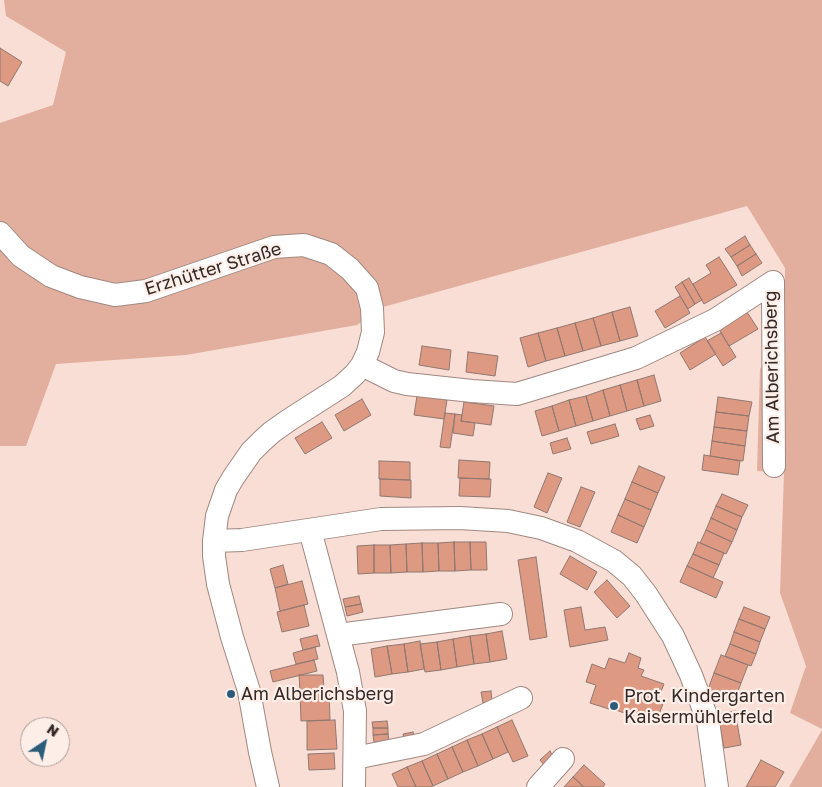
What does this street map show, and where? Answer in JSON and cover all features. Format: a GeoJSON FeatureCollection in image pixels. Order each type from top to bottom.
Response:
{"type":"FeatureCollection","features":[{"type":"Feature","properties":{"kind":"street","name":"Erzhütter Straße"},"geometry":{"type":"LineString","coordinates":[[0,233],[21,256],[51,276],[80,287],[115,295],[146,291],[274,247],[304,244],[331,254],[350,269],[367,288],[372,308],[373,332],[368,352],[362,365],[342,386],[272,432],[251,452],[226,490],[217,516],[214,542],[221,597],[248,692],[268,787]]}},
{"type":"Feature","properties":{"kind":"street","name":"Am Alberichsberg"},"geometry":{"type":"LineString","coordinates":[[362,365],[394,381],[407,384],[518,394],[636,358],[715,320],[773,282],[774,466]]}},
{"type":"Feature","properties":{"kind":"street"},"geometry":{"type":"LineString","coordinates":[[214,542],[242,540],[381,519],[460,518],[508,521],[541,528],[577,541],[614,561],[632,576],[673,636],[691,675],[708,721],[717,787]]}},
{"type":"Feature","properties":{"kind":"street"},"geometry":{"type":"LineString","coordinates":[[310,530],[348,672],[355,711],[354,787]]}},
{"type":"Feature","properties":{"kind":"street"},"geometry":{"type":"LineString","coordinates":[[338,635],[501,614]]}},
{"type":"Feature","properties":{"kind":"street"},"geometry":{"type":"LineString","coordinates":[[355,758],[424,744],[521,698]]}},
{"type":"Feature","properties":{"kind":"street"},"geometry":{"type":"LineString","coordinates":[[538,787],[563,759]]}},
{"type":"Feature","properties":{"kind":"shaded area"},"geometry":{"type":"Polygon","coordinates":[[[4,0],[822,0],[822,729],[790,713],[806,666],[780,593],[784,472],[757,471],[760,369],[785,329],[785,268],[747,206],[383,307],[357,325],[186,355],[56,364],[26,446],[0,446],[0,123],[53,105],[66,52],[6,16],[4,0]]]}},
{"type":"Feature","properties":{"kind":"shaded area"},"geometry":{"type":"Polygon","coordinates":[[[822,730],[822,787],[789,787],[822,730]]]}},
{"type":"Feature","properties":{"kind":"building"},"geometry":{"type":"Polygon","coordinates":[[[0,48],[22,62],[8,86],[0,81],[0,48]]]}},
{"type":"Feature","properties":{"kind":"building"},"geometry":{"type":"Polygon","coordinates":[[[745,236],[750,245],[731,257],[725,249],[745,236]]]}},
{"type":"Feature","properties":{"kind":"building"},"geometry":{"type":"Polygon","coordinates":[[[750,245],[756,254],[737,266],[731,257],[750,245]]]}},
{"type":"Feature","properties":{"kind":"building"},"geometry":{"type":"Polygon","coordinates":[[[756,254],[762,263],[742,276],[737,266],[756,254]]]}},
{"type":"Feature","properties":{"kind":"building"},"geometry":{"type":"Polygon","coordinates":[[[719,257],[737,285],[704,304],[693,284],[711,273],[706,265],[719,257]]]}},
{"type":"Feature","properties":{"kind":"building"},"geometry":{"type":"Polygon","coordinates":[[[689,278],[702,300],[695,304],[682,282],[689,278]]]}},
{"type":"Feature","properties":{"kind":"building"},"geometry":{"type":"Polygon","coordinates":[[[682,282],[695,304],[688,309],[675,287],[682,282]]]}},
{"type":"Feature","properties":{"kind":"building"},"geometry":{"type":"Polygon","coordinates":[[[680,296],[690,313],[665,328],[655,311],[680,296]]]}},
{"type":"Feature","properties":{"kind":"building"},"geometry":{"type":"Polygon","coordinates":[[[630,307],[638,336],[620,341],[612,312],[630,307]]]}},
{"type":"Feature","properties":{"kind":"building"},"geometry":{"type":"Polygon","coordinates":[[[612,312],[620,341],[601,346],[593,318],[612,312]]]}},
{"type":"Feature","properties":{"kind":"building"},"geometry":{"type":"Polygon","coordinates":[[[747,312],[758,329],[729,346],[719,329],[747,312]]]}},
{"type":"Feature","properties":{"kind":"building"},"geometry":{"type":"Polygon","coordinates":[[[593,318],[601,346],[583,351],[575,323],[593,318]]]}},
{"type":"Feature","properties":{"kind":"building"},"geometry":{"type":"Polygon","coordinates":[[[575,323],[583,351],[565,356],[557,328],[575,323]]]}},
{"type":"Feature","properties":{"kind":"building"},"geometry":{"type":"Polygon","coordinates":[[[557,328],[565,356],[546,361],[538,333],[557,328]]]}},
{"type":"Feature","properties":{"kind":"building"},"geometry":{"type":"Polygon","coordinates":[[[538,333],[546,361],[528,367],[520,338],[538,333]]]}},
{"type":"Feature","properties":{"kind":"building"},"geometry":{"type":"Polygon","coordinates":[[[721,333],[736,357],[723,366],[707,341],[721,333]]]}},
{"type":"Feature","properties":{"kind":"building"},"geometry":{"type":"Polygon","coordinates":[[[705,337],[716,354],[690,370],[680,353],[705,337]]]}},
{"type":"Feature","properties":{"kind":"building"},"geometry":{"type":"Polygon","coordinates":[[[422,346],[451,350],[449,370],[419,365],[422,346]]]}},
{"type":"Feature","properties":{"kind":"building"},"geometry":{"type":"Polygon","coordinates":[[[468,352],[498,356],[495,376],[466,372],[468,352]]]}},
{"type":"Feature","properties":{"kind":"building"},"geometry":{"type":"Polygon","coordinates":[[[654,375],[661,401],[644,406],[637,380],[654,375]]]}},
{"type":"Feature","properties":{"kind":"building"},"geometry":{"type":"Polygon","coordinates":[[[637,380],[644,406],[627,411],[620,385],[637,380]]]}},
{"type":"Feature","properties":{"kind":"building"},"geometry":{"type":"Polygon","coordinates":[[[620,385],[627,411],[610,416],[603,390],[620,385]]]}},
{"type":"Feature","properties":{"kind":"building"},"geometry":{"type":"Polygon","coordinates":[[[603,390],[610,416],[593,421],[586,396],[603,390]]]}},
{"type":"Feature","properties":{"kind":"building"},"geometry":{"type":"Polygon","coordinates":[[[417,396],[447,400],[444,419],[414,415],[417,396]]]}},
{"type":"Feature","properties":{"kind":"building"},"geometry":{"type":"Polygon","coordinates":[[[586,396],[593,421],[576,426],[569,400],[586,396]]]}},
{"type":"Feature","properties":{"kind":"building"},"geometry":{"type":"Polygon","coordinates":[[[718,397],[752,402],[749,416],[716,412],[718,397]]]}},
{"type":"Feature","properties":{"kind":"building"},"geometry":{"type":"Polygon","coordinates":[[[362,399],[371,415],[344,431],[335,415],[362,399]]]}},
{"type":"Feature","properties":{"kind":"building"},"geometry":{"type":"Polygon","coordinates":[[[569,400],[576,426],[559,431],[552,406],[569,400]]]}},
{"type":"Feature","properties":{"kind":"building"},"geometry":{"type":"Polygon","coordinates":[[[464,402],[494,406],[491,425],[461,421],[464,402]]]}},
{"type":"Feature","properties":{"kind":"building"},"geometry":{"type":"Polygon","coordinates":[[[552,406],[559,431],[542,436],[535,411],[552,406]]]}},
{"type":"Feature","properties":{"kind":"building"},"geometry":{"type":"Polygon","coordinates":[[[716,412],[749,416],[747,431],[714,427],[716,412]]]}},
{"type":"Feature","properties":{"kind":"building"},"geometry":{"type":"Polygon","coordinates":[[[445,413],[455,414],[450,448],[440,447],[445,413]]]}},
{"type":"Feature","properties":{"kind":"building"},"geometry":{"type":"Polygon","coordinates":[[[455,414],[462,415],[461,421],[475,423],[473,436],[453,433],[455,414]]]}},
{"type":"Feature","properties":{"kind":"building"},"geometry":{"type":"Polygon","coordinates":[[[650,415],[654,426],[640,430],[636,419],[650,415]]]}},
{"type":"Feature","properties":{"kind":"building"},"geometry":{"type":"Polygon","coordinates":[[[322,422],[332,438],[305,454],[295,438],[322,422]]]}},
{"type":"Feature","properties":{"kind":"building"},"geometry":{"type":"Polygon","coordinates":[[[615,424],[619,436],[591,444],[587,432],[615,424]]]}},
{"type":"Feature","properties":{"kind":"building"},"geometry":{"type":"Polygon","coordinates":[[[714,427],[747,431],[745,446],[712,441],[714,427]]]}},
{"type":"Feature","properties":{"kind":"building"},"geometry":{"type":"Polygon","coordinates":[[[567,438],[571,449],[553,454],[550,443],[567,438]]]}},
{"type":"Feature","properties":{"kind":"building"},"geometry":{"type":"Polygon","coordinates":[[[712,441],[745,446],[743,461],[710,456],[712,441]]]}},
{"type":"Feature","properties":{"kind":"building"},"geometry":{"type":"Polygon","coordinates":[[[704,455],[740,461],[738,475],[702,470],[704,455]]]}},
{"type":"Feature","properties":{"kind":"building"},"geometry":{"type":"Polygon","coordinates":[[[459,460],[490,462],[489,479],[458,478],[459,460]]]}},
{"type":"Feature","properties":{"kind":"building"},"geometry":{"type":"Polygon","coordinates":[[[379,461],[410,462],[410,480],[379,479],[379,461]]]}},
{"type":"Feature","properties":{"kind":"building"},"geometry":{"type":"Polygon","coordinates":[[[639,466],[665,477],[658,493],[632,482],[639,466]]]}},
{"type":"Feature","properties":{"kind":"building"},"geometry":{"type":"Polygon","coordinates":[[[548,473],[562,478],[547,513],[534,507],[548,473]]]}},
{"type":"Feature","properties":{"kind":"building"},"geometry":{"type":"Polygon","coordinates":[[[460,478],[491,479],[490,497],[459,496],[460,478]]]}},
{"type":"Feature","properties":{"kind":"building"},"geometry":{"type":"Polygon","coordinates":[[[380,479],[411,480],[411,498],[380,496],[380,479]]]}},
{"type":"Feature","properties":{"kind":"building"},"geometry":{"type":"Polygon","coordinates":[[[632,482],[658,493],[651,510],[625,499],[632,482]]]}},
{"type":"Feature","properties":{"kind":"building"},"geometry":{"type":"Polygon","coordinates":[[[581,487],[595,492],[580,527],[567,522],[581,487]]]}},
{"type":"Feature","properties":{"kind":"building"},"geometry":{"type":"Polygon","coordinates":[[[722,494],[748,505],[742,517],[716,506],[722,494]]]}},
{"type":"Feature","properties":{"kind":"building"},"geometry":{"type":"Polygon","coordinates":[[[625,499],[651,510],[644,527],[618,515],[625,499]]]}},
{"type":"Feature","properties":{"kind":"building"},"geometry":{"type":"Polygon","coordinates":[[[716,506],[742,517],[737,530],[711,518],[716,506]]]}},
{"type":"Feature","properties":{"kind":"building"},"geometry":{"type":"Polygon","coordinates":[[[618,515],[644,527],[637,543],[611,532],[618,515]]]}},
{"type":"Feature","properties":{"kind":"building"},"geometry":{"type":"Polygon","coordinates":[[[711,518],[737,530],[732,542],[706,530],[711,518]]]}},
{"type":"Feature","properties":{"kind":"building"},"geometry":{"type":"Polygon","coordinates":[[[706,530],[732,542],[726,554],[700,543],[706,530]]]}},
{"type":"Feature","properties":{"kind":"building"},"geometry":{"type":"Polygon","coordinates":[[[454,542],[470,542],[471,570],[455,571],[454,542]]]}},
{"type":"Feature","properties":{"kind":"building"},"geometry":{"type":"Polygon","coordinates":[[[454,542],[455,571],[439,571],[438,543],[454,542]]]}},
{"type":"Feature","properties":{"kind":"building"},"geometry":{"type":"Polygon","coordinates":[[[470,542],[486,542],[487,570],[471,570],[470,542]]]}},
{"type":"Feature","properties":{"kind":"building"},"geometry":{"type":"Polygon","coordinates":[[[698,542],[724,553],[719,565],[693,554],[698,542]]]}},
{"type":"Feature","properties":{"kind":"building"},"geometry":{"type":"Polygon","coordinates":[[[422,543],[438,543],[439,571],[423,572],[422,543]]]}},
{"type":"Feature","properties":{"kind":"building"},"geometry":{"type":"Polygon","coordinates":[[[422,543],[423,572],[407,572],[406,544],[422,543]]]}},
{"type":"Feature","properties":{"kind":"building"},"geometry":{"type":"Polygon","coordinates":[[[406,544],[407,572],[391,573],[390,545],[406,544]]]}},
{"type":"Feature","properties":{"kind":"building"},"geometry":{"type":"Polygon","coordinates":[[[374,545],[390,545],[391,573],[374,573],[374,545]]]}},
{"type":"Feature","properties":{"kind":"building"},"geometry":{"type":"Polygon","coordinates":[[[374,545],[374,573],[358,574],[357,546],[374,545]]]}},
{"type":"Feature","properties":{"kind":"building"},"geometry":{"type":"Polygon","coordinates":[[[693,554],[719,565],[713,578],[687,566],[693,554]]]}},
{"type":"Feature","properties":{"kind":"building"},"geometry":{"type":"Polygon","coordinates":[[[570,556],[597,572],[587,590],[560,574],[570,556]]]}},
{"type":"Feature","properties":{"kind":"building"},"geometry":{"type":"Polygon","coordinates":[[[536,557],[547,637],[530,640],[518,560],[536,557]]]}},
{"type":"Feature","properties":{"kind":"building"},"geometry":{"type":"Polygon","coordinates":[[[283,565],[288,584],[275,588],[270,569],[283,565]]]}},
{"type":"Feature","properties":{"kind":"building"},"geometry":{"type":"Polygon","coordinates":[[[687,566],[723,582],[716,598],[680,582],[687,566]]]}},
{"type":"Feature","properties":{"kind":"building"},"geometry":{"type":"Polygon","coordinates":[[[607,580],[630,606],[617,618],[594,592],[607,580]]]}},
{"type":"Feature","properties":{"kind":"building"},"geometry":{"type":"Polygon","coordinates":[[[302,581],[308,604],[280,611],[275,588],[302,581]]]}},
{"type":"Feature","properties":{"kind":"building"},"geometry":{"type":"Polygon","coordinates":[[[359,596],[361,604],[345,607],[343,599],[359,596]]]}},
{"type":"Feature","properties":{"kind":"building"},"geometry":{"type":"Polygon","coordinates":[[[361,604],[363,612],[347,616],[345,607],[361,604]]]}},
{"type":"Feature","properties":{"kind":"building"},"geometry":{"type":"Polygon","coordinates":[[[304,605],[309,626],[282,632],[277,612],[304,605]]]}},
{"type":"Feature","properties":{"kind":"building"},"geometry":{"type":"Polygon","coordinates":[[[581,607],[585,630],[605,627],[608,640],[570,647],[564,610],[581,607]]]}},
{"type":"Feature","properties":{"kind":"building"},"geometry":{"type":"Polygon","coordinates":[[[744,607],[770,617],[765,629],[739,619],[744,607]]]}},
{"type":"Feature","properties":{"kind":"building"},"geometry":{"type":"Polygon","coordinates":[[[739,619],[765,629],[760,642],[734,632],[739,619]]]}},
{"type":"Feature","properties":{"kind":"building"},"geometry":{"type":"Polygon","coordinates":[[[502,631],[507,659],[490,662],[486,634],[502,631]]]}},
{"type":"Feature","properties":{"kind":"building"},"geometry":{"type":"Polygon","coordinates":[[[734,632],[760,642],[756,654],[730,644],[734,632]]]}},
{"type":"Feature","properties":{"kind":"building"},"geometry":{"type":"Polygon","coordinates":[[[486,634],[490,662],[474,664],[470,636],[486,634]]]}},
{"type":"Feature","properties":{"kind":"building"},"geometry":{"type":"Polygon","coordinates":[[[317,635],[320,646],[303,650],[300,639],[317,635]]]}},
{"type":"Feature","properties":{"kind":"building"},"geometry":{"type":"Polygon","coordinates":[[[470,636],[474,664],[457,667],[453,639],[470,636]]]}},
{"type":"Feature","properties":{"kind":"building"},"geometry":{"type":"Polygon","coordinates":[[[453,639],[457,667],[441,670],[437,642],[453,639]]]}},
{"type":"Feature","properties":{"kind":"building"},"geometry":{"type":"Polygon","coordinates":[[[420,641],[424,669],[408,672],[404,644],[420,641]]]}},
{"type":"Feature","properties":{"kind":"building"},"geometry":{"type":"Polygon","coordinates":[[[437,642],[441,670],[425,672],[420,644],[437,642]]]}},
{"type":"Feature","properties":{"kind":"building"},"geometry":{"type":"Polygon","coordinates":[[[404,644],[408,672],[392,674],[387,646],[404,644]]]}},
{"type":"Feature","properties":{"kind":"building"},"geometry":{"type":"Polygon","coordinates":[[[730,644],[756,654],[751,666],[725,656],[730,644]]]}},
{"type":"Feature","properties":{"kind":"building"},"geometry":{"type":"Polygon","coordinates":[[[387,646],[392,674],[375,677],[371,649],[387,646]]]}},
{"type":"Feature","properties":{"kind":"building"},"geometry":{"type":"Polygon","coordinates":[[[315,647],[318,659],[296,664],[293,653],[315,647]]]}},
{"type":"Feature","properties":{"kind":"building"},"geometry":{"type":"Polygon","coordinates":[[[629,653],[641,658],[638,668],[644,670],[641,676],[664,684],[658,699],[664,701],[657,720],[635,712],[633,716],[590,703],[596,685],[586,682],[592,664],[605,669],[609,658],[625,663],[629,653]]]}},
{"type":"Feature","properties":{"kind":"building"},"geometry":{"type":"Polygon","coordinates":[[[721,655],[748,665],[741,683],[714,673],[721,655]]]}},
{"type":"Feature","properties":{"kind":"building"},"geometry":{"type":"Polygon","coordinates":[[[314,660],[317,671],[273,682],[270,671],[314,660]]]}},
{"type":"Feature","properties":{"kind":"building"},"geometry":{"type":"Polygon","coordinates":[[[714,673],[741,683],[734,702],[707,692],[714,673]]]}},
{"type":"Feature","properties":{"kind":"building"},"geometry":{"type":"Polygon","coordinates":[[[299,675],[323,675],[324,690],[300,691],[299,675]]]}},
{"type":"Feature","properties":{"kind":"building"},"geometry":{"type":"Polygon","coordinates":[[[329,690],[330,720],[301,721],[300,691],[329,690]]]}},
{"type":"Feature","properties":{"kind":"building"},"geometry":{"type":"Polygon","coordinates":[[[491,691],[492,702],[483,703],[481,692],[491,691]]]}},
{"type":"Feature","properties":{"kind":"building"},"geometry":{"type":"Polygon","coordinates":[[[735,711],[741,745],[724,748],[718,714],[735,711]]]}},
{"type":"Feature","properties":{"kind":"building"},"geometry":{"type":"Polygon","coordinates":[[[335,720],[337,749],[307,750],[307,721],[335,720]]]}},
{"type":"Feature","properties":{"kind":"building"},"geometry":{"type":"Polygon","coordinates":[[[512,720],[528,756],[513,762],[497,727],[512,720]]]}},
{"type":"Feature","properties":{"kind":"building"},"geometry":{"type":"Polygon","coordinates":[[[387,721],[388,728],[373,728],[372,722],[387,721]]]}},
{"type":"Feature","properties":{"kind":"building"},"geometry":{"type":"Polygon","coordinates":[[[497,727],[508,752],[493,759],[482,734],[497,727]]]}},
{"type":"Feature","properties":{"kind":"building"},"geometry":{"type":"Polygon","coordinates":[[[373,728],[388,728],[388,734],[373,735],[373,728]]]}},
{"type":"Feature","properties":{"kind":"building"},"geometry":{"type":"Polygon","coordinates":[[[413,732],[415,740],[405,742],[403,734],[413,732]]]}},
{"type":"Feature","properties":{"kind":"building"},"geometry":{"type":"Polygon","coordinates":[[[388,734],[389,741],[374,742],[373,735],[388,734]]]}},
{"type":"Feature","properties":{"kind":"building"},"geometry":{"type":"Polygon","coordinates":[[[482,734],[493,759],[478,766],[467,740],[482,734]]]}},
{"type":"Feature","properties":{"kind":"building"},"geometry":{"type":"Polygon","coordinates":[[[467,740],[478,766],[463,772],[452,747],[467,740]]]}},
{"type":"Feature","properties":{"kind":"building"},"geometry":{"type":"Polygon","coordinates":[[[452,747],[463,772],[448,779],[437,754],[452,747]]]}},
{"type":"Feature","properties":{"kind":"building"},"geometry":{"type":"Polygon","coordinates":[[[550,751],[554,758],[545,766],[540,760],[550,751]]]}},
{"type":"Feature","properties":{"kind":"building"},"geometry":{"type":"Polygon","coordinates":[[[334,753],[335,769],[309,770],[308,754],[334,753]]]}},
{"type":"Feature","properties":{"kind":"building"},"geometry":{"type":"Polygon","coordinates":[[[437,754],[448,779],[433,786],[422,761],[437,754]]]}},
{"type":"Feature","properties":{"kind":"building"},"geometry":{"type":"Polygon","coordinates":[[[761,760],[784,772],[775,787],[746,787],[761,760]]]}},
{"type":"Feature","properties":{"kind":"building"},"geometry":{"type":"Polygon","coordinates":[[[422,761],[433,786],[431,787],[416,787],[407,767],[422,761]]]}},
{"type":"Feature","properties":{"kind":"building"},"geometry":{"type":"Polygon","coordinates":[[[584,765],[605,784],[603,787],[584,787],[573,777],[584,765]]]}},
{"type":"Feature","properties":{"kind":"building"},"geometry":{"type":"Polygon","coordinates":[[[407,767],[416,787],[398,787],[392,774],[407,767]]]}},
{"type":"Feature","properties":{"kind":"building"},"geometry":{"type":"Polygon","coordinates":[[[573,777],[584,787],[564,787],[573,777]]]}},
{"type":"Feature","properties":{"kind":"place","name":"Am Alberichsberg"},"geometry":{"type":"Point","coordinates":[231,694]}},
{"type":"Feature","properties":{"kind":"place","name":"Prot. Kindergarten Kaisermühlerfeld"},"geometry":{"type":"Point","coordinates":[614,706]}}]}
